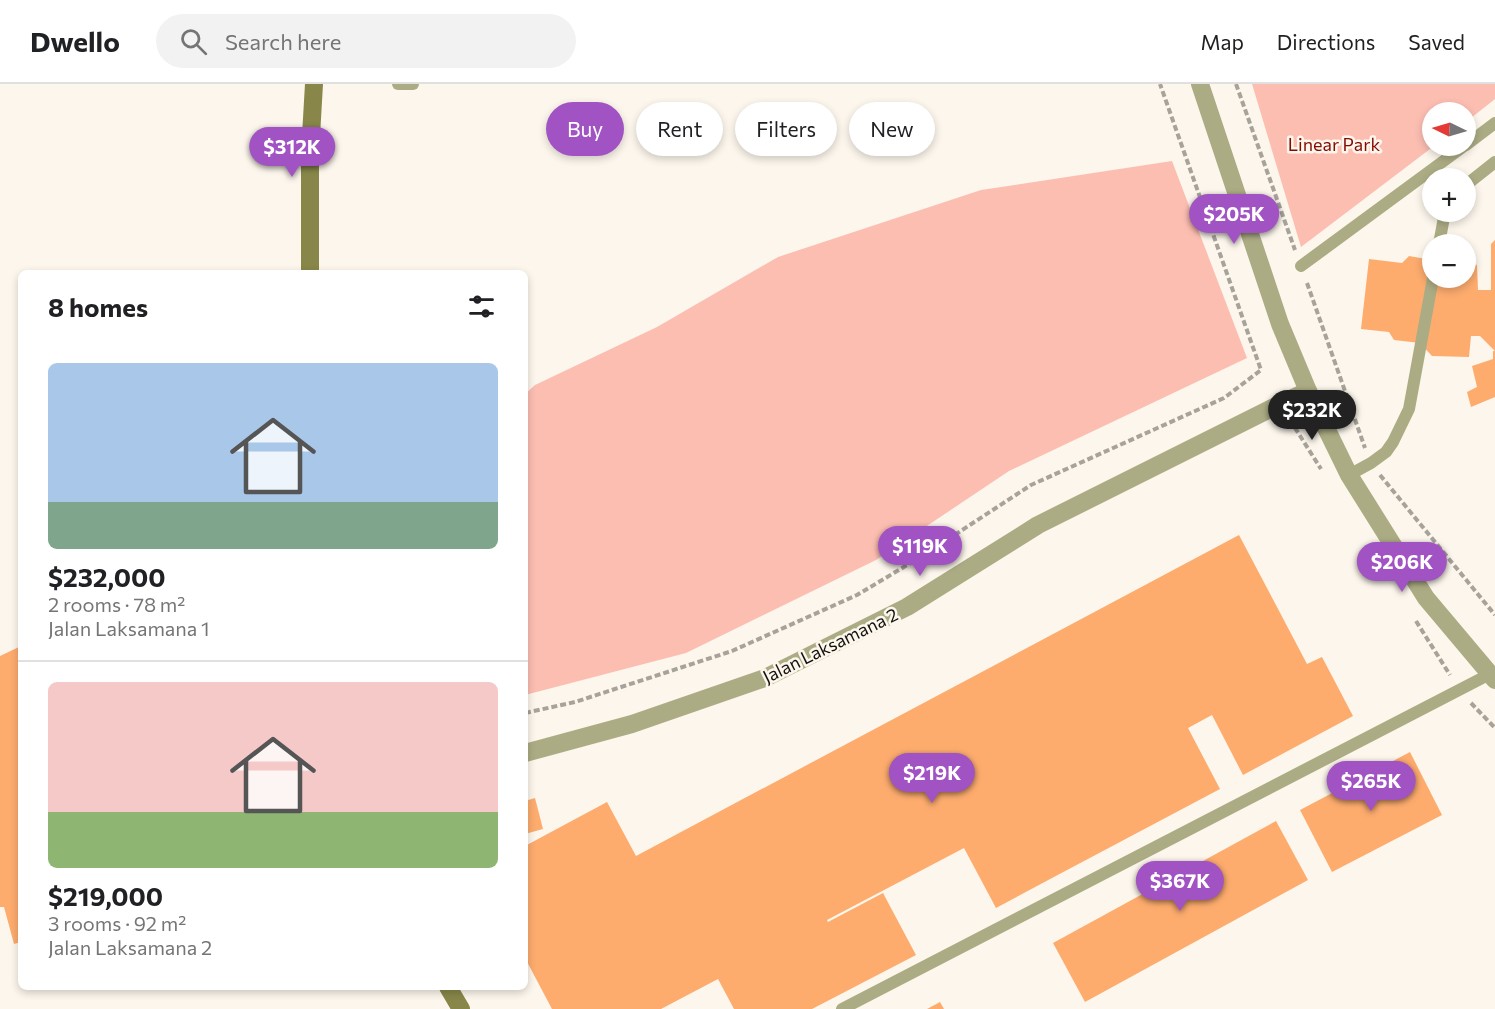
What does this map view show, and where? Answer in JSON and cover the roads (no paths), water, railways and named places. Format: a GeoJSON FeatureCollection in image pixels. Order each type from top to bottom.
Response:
{"type":"FeatureCollection","features":[{"type":"Feature","properties":{"kind":"street"},"geometry":{"type":"LineString","coordinates":[[310,270],[310,153],[314,84]]}},
{"type":"Feature","properties":{"kind":"street"},"geometry":{"type":"LineString","coordinates":[[1200,84],[1280,324],[1308,391],[1349,475],[1426,598],[1492,677]]}},
{"type":"Feature","properties":{"kind":"street","name":"Jalan Laksamana 2"},"geometry":{"type":"LineString","coordinates":[[528,752],[632,724],[765,678],[907,607],[1038,525],[1308,391]]}},
{"type":"Feature","properties":{"kind":"street"},"geometry":{"type":"LineString","coordinates":[[450,990],[461,1009]]}},
{"type":"Feature","properties":{"kind":"lane"},"geometry":{"type":"LineString","coordinates":[[398,84],[413,84]]}},
{"type":"Feature","properties":{"kind":"lane"},"geometry":{"type":"LineString","coordinates":[[1476,137],[1495,123]]}},
{"type":"Feature","properties":{"kind":"lane"},"geometry":{"type":"LineString","coordinates":[[1301,266],[1450,156]]}},
{"type":"Feature","properties":{"kind":"lane"},"geometry":{"type":"LineString","coordinates":[[1476,177],[1495,162]]}},
{"type":"Feature","properties":{"kind":"lane"},"geometry":{"type":"LineString","coordinates":[[1349,475],[1371,464],[1386,452],[1409,409],[1431,288]]}},
{"type":"Feature","properties":{"kind":"lane"},"geometry":{"type":"LineString","coordinates":[[842,1009],[1492,677]]}},
{"type":"Feature","properties":{"kind":"park label","name":"Linear Park"},"geometry":{"type":"Point","coordinates":[1334,144]}}]}
